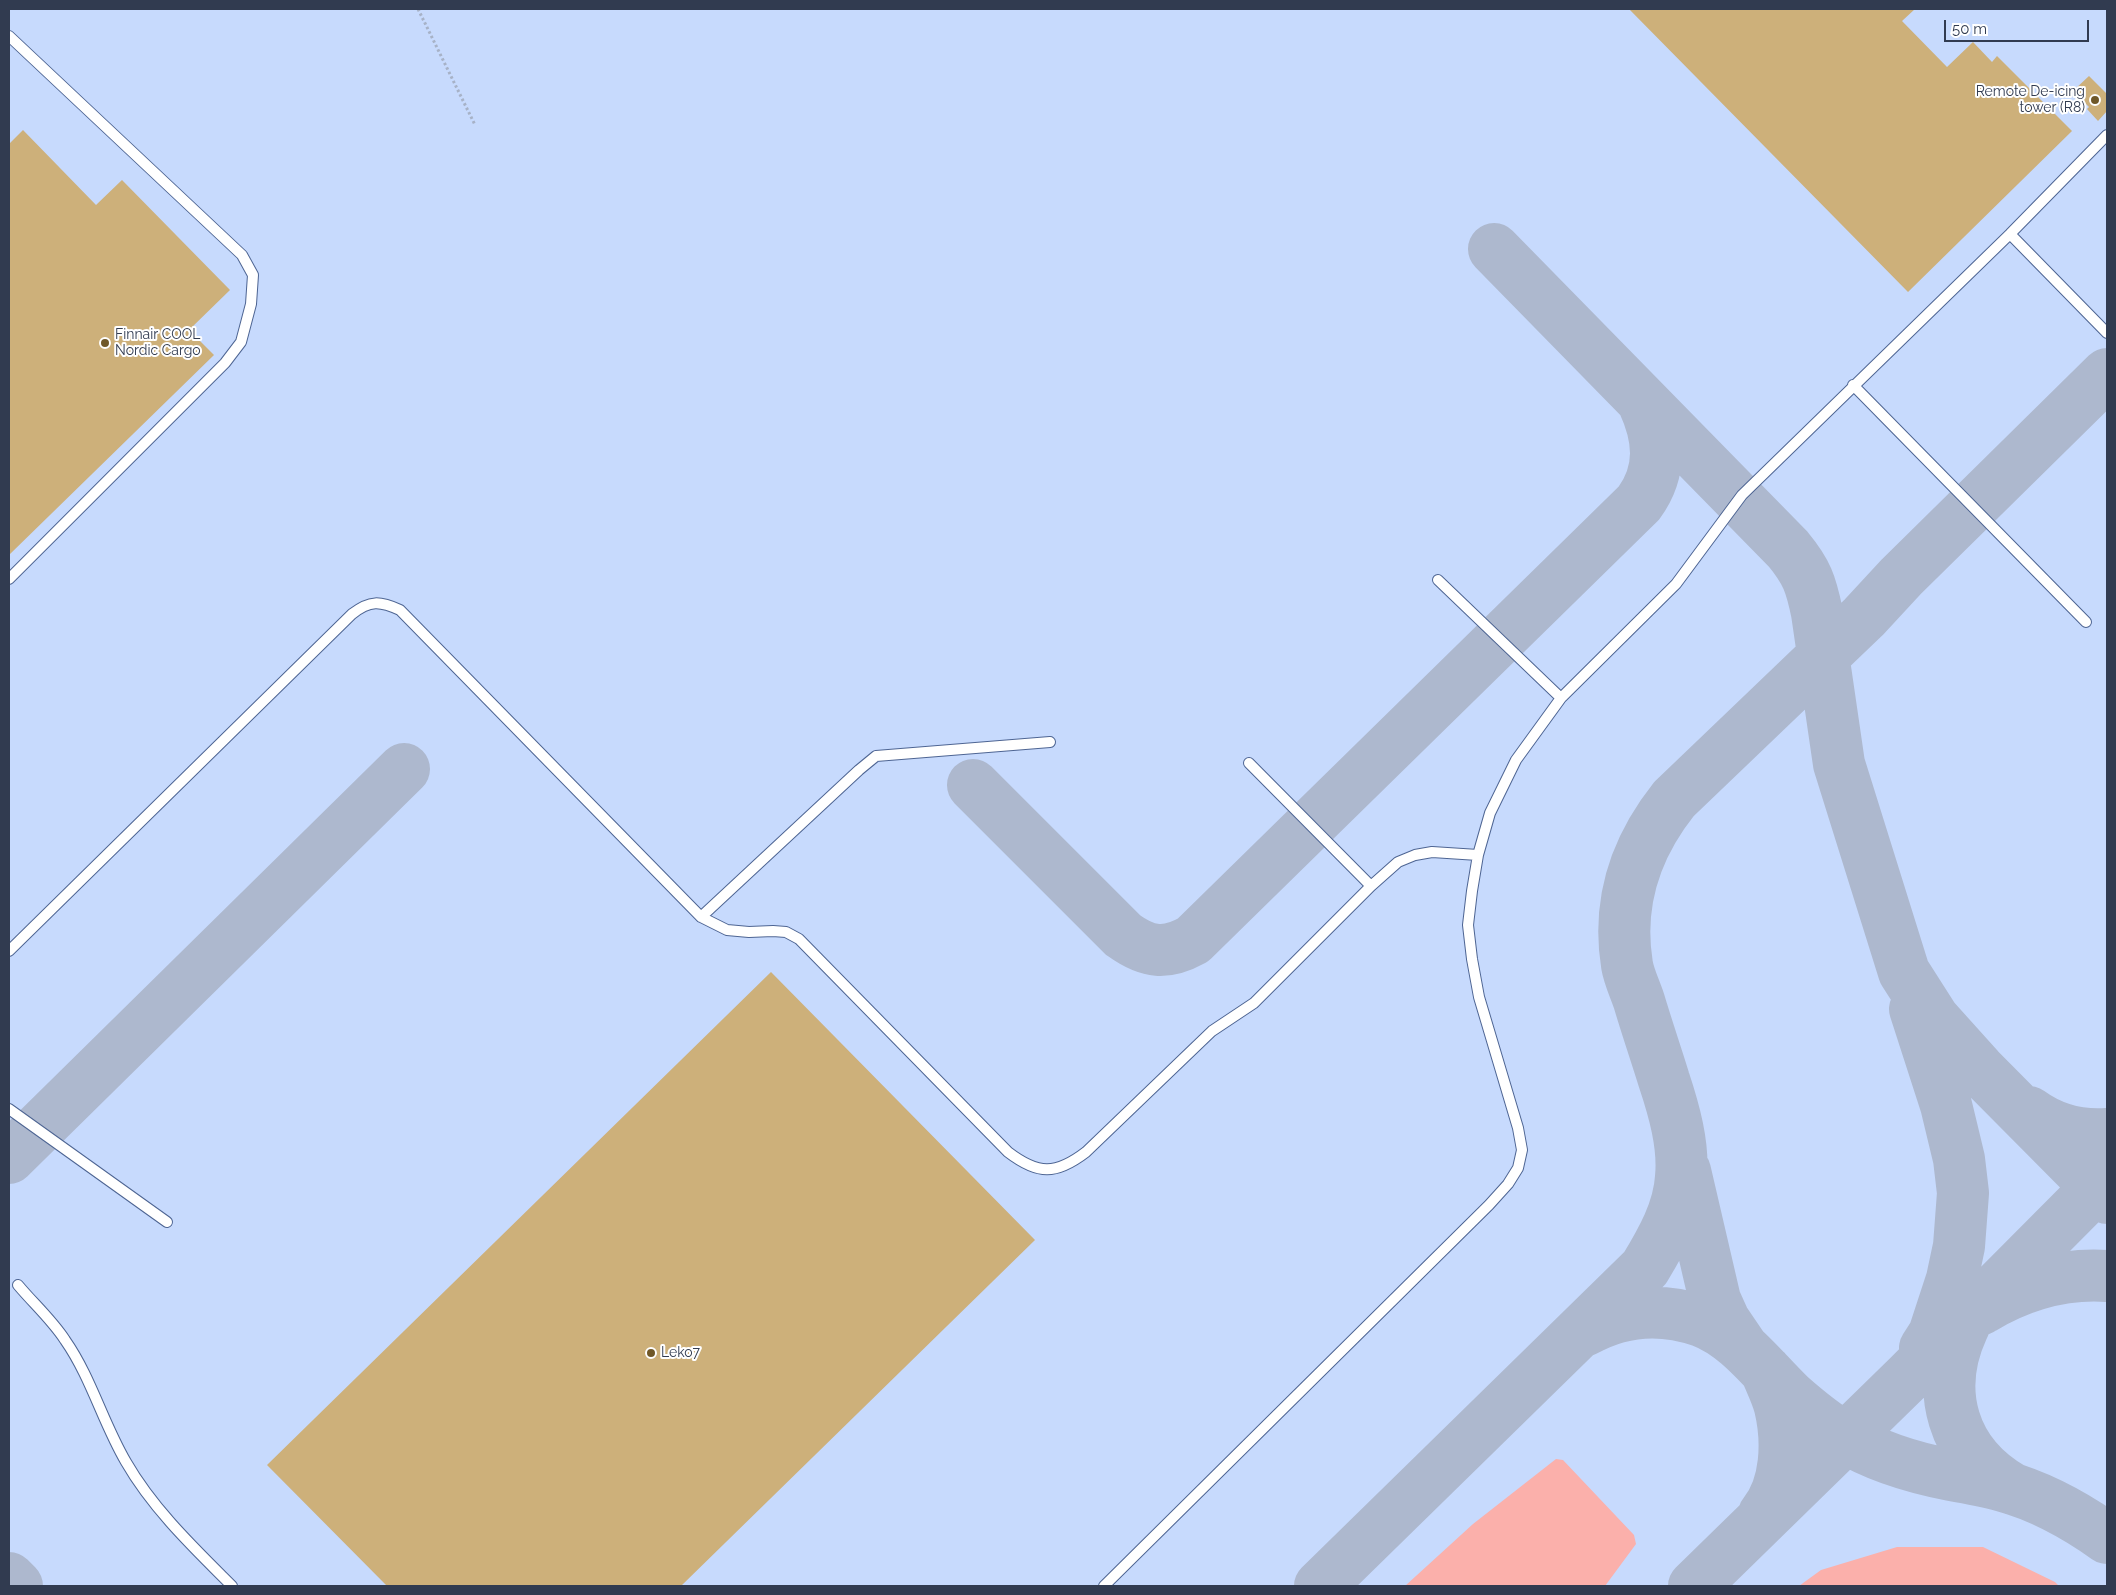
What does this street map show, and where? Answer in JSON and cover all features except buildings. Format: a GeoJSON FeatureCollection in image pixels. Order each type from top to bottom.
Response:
{"type":"FeatureCollection","features":[{"type":"Feature","properties":{"kind":"lane"},"geometry":{"type":"LineString","coordinates":[[9,36],[242,255],[253,275],[251,304],[241,342],[225,363],[9,579]]}},
{"type":"Feature","properties":{"kind":"lane"},"geometry":{"type":"LineString","coordinates":[[1104,1586],[1489,1205],[1508,1184],[1518,1168],[1522,1150],[1518,1128],[1479,997],[1468,925],[1478,855],[1490,812],[1516,760],[1561,698],[1676,584],[1742,495],[2010,234],[2035,206],[2107,134]]}},
{"type":"Feature","properties":{"kind":"lane"},"geometry":{"type":"LineString","coordinates":[[2010,234],[2107,333]]}},
{"type":"Feature","properties":{"kind":"lane"},"geometry":{"type":"LineString","coordinates":[[1854,384],[2086,622]]}},
{"type":"Feature","properties":{"kind":"lane"},"geometry":{"type":"LineString","coordinates":[[1438,580],[1561,698]]}},
{"type":"Feature","properties":{"kind":"lane"},"geometry":{"type":"LineString","coordinates":[[9,951],[352,614],[372,603],[387,604],[400,610],[702,916],[727,930],[773,930],[786,932],[799,939],[1008,1152],[1025,1165],[1037,1168],[1056,1169],[1070,1164],[1086,1152],[1212,1031],[1254,1002],[1371,886],[1398,862],[1415,855],[1432,852],[1478,855]]}},
{"type":"Feature","properties":{"kind":"lane"},"geometry":{"type":"LineString","coordinates":[[702,916],[876,756],[1050,742]]}},
{"type":"Feature","properties":{"kind":"lane"},"geometry":{"type":"LineString","coordinates":[[1249,763],[1371,886]]}},
{"type":"Feature","properties":{"kind":"lane"},"geometry":{"type":"LineString","coordinates":[[9,1109],[167,1222]]}},
{"type":"Feature","properties":{"kind":"lane"},"geometry":{"type":"LineString","coordinates":[[18,1285],[65,1340],[83,1372],[126,1462],[152,1501],[188,1542],[232,1586]]}},
{"type":"Feature","properties":{"kind":"path"},"geometry":{"type":"LineString","coordinates":[[418,9],[475,125]]}},
{"type":"Feature","properties":{"kind":"shaded area"},"geometry":{"type":"Polygon","coordinates":[[[9,9],[2107,9],[2107,1586],[9,1586],[9,9]]]}},
{"type":"Feature","properties":{"kind":"shaded area"},"geometry":{"type":"Polygon","coordinates":[[[1556,1459],[1563,1460],[1634,1535],[1636,1544],[1605,1586],[1405,1586],[1473,1524],[1556,1459]]]}},
{"type":"Feature","properties":{"kind":"shaded area"},"geometry":{"type":"Polygon","coordinates":[[[1897,1547],[1983,1547],[2055,1582],[2059,1586],[1799,1586],[1821,1570],[1897,1547]]]}},
{"type":"Feature","properties":{"kind":"taxiway"},"geometry":{"type":"LineString","coordinates":[[1494,249],[1788,549],[1800,565],[1813,594],[1817,613],[1839,764],[1904,972],[1934,1019],[1979,1069],[2107,1198]]}},
{"type":"Feature","properties":{"kind":"taxiway"},"geometry":{"type":"LineString","coordinates":[[1320,1586],[1645,1268],[1669,1224],[1680,1189],[1682,1165],[1680,1140],[1668,1091],[1629,974],[1625,942],[1627,898],[1632,877],[1639,857],[1660,818],[1674,799],[1864,617],[1901,577],[2107,374]]}},
{"type":"Feature","properties":{"kind":"taxiway"},"geometry":{"type":"LineString","coordinates":[[973,785],[1123,935],[1141,945],[1157,950],[1174,948],[1193,940],[1639,503],[1647,491],[1652,478],[1656,453],[1652,428],[1643,402]]}},
{"type":"Feature","properties":{"kind":"taxiway"},"geometry":{"type":"LineString","coordinates":[[9,1158],[404,769]]}},
{"type":"Feature","properties":{"kind":"taxiway"},"geometry":{"type":"LineString","coordinates":[[1915,1009],[1946,1105],[1959,1159],[1963,1193],[1959,1246],[1952,1279],[1934,1334],[1925,1348]]}},
{"type":"Feature","properties":{"kind":"taxiway"},"geometry":{"type":"LineString","coordinates":[[2029,1112],[2056,1127],[2066,1130],[2086,1134],[2107,1134]]}},
{"type":"Feature","properties":{"kind":"taxiway"},"geometry":{"type":"LineString","coordinates":[[1685,1171],[1715,1300],[1724,1320],[1743,1348]]}},
{"type":"Feature","properties":{"kind":"taxiway"},"geometry":{"type":"LineString","coordinates":[[1694,1586],[1909,1376],[2107,1177]]}},
{"type":"Feature","properties":{"kind":"taxiway"},"geometry":{"type":"LineString","coordinates":[[2013,1489],[1992,1475],[1975,1458],[1963,1439],[1954,1419],[1950,1397],[1950,1375],[1954,1352],[1966,1318],[1970,1314],[1998,1300],[2043,1282],[2075,1276],[2107,1276]]}},
{"type":"Feature","properties":{"kind":"taxiway"},"geometry":{"type":"LineString","coordinates":[[1584,1331],[1612,1319],[1641,1313],[1656,1312],[1701,1321],[1727,1335],[1790,1396],[1816,1418],[1856,1444],[1882,1456],[1909,1465],[2017,1490],[2044,1501],[2083,1522],[2107,1538]]}},
{"type":"Feature","properties":{"kind":"taxiway"},"geometry":{"type":"LineString","coordinates":[[1764,1514],[1772,1503],[1777,1490],[1784,1463],[1785,1448],[1780,1407],[1766,1371]]}},
{"type":"Feature","properties":{"kind":"taxiway"},"geometry":{"type":"LineString","coordinates":[[9,1578],[17,1586]]}},
{"type":"Feature","properties":{"kind":"place","name":"Remote De-icing tower (R8)"},"geometry":{"type":"Point","coordinates":[2095,100]}},
{"type":"Feature","properties":{"kind":"place","name":"Finnair COOL Nordic Cargo"},"geometry":{"type":"Point","coordinates":[105,343]}},
{"type":"Feature","properties":{"kind":"place","name":"Leko7"},"geometry":{"type":"Point","coordinates":[651,1353]}}]}
